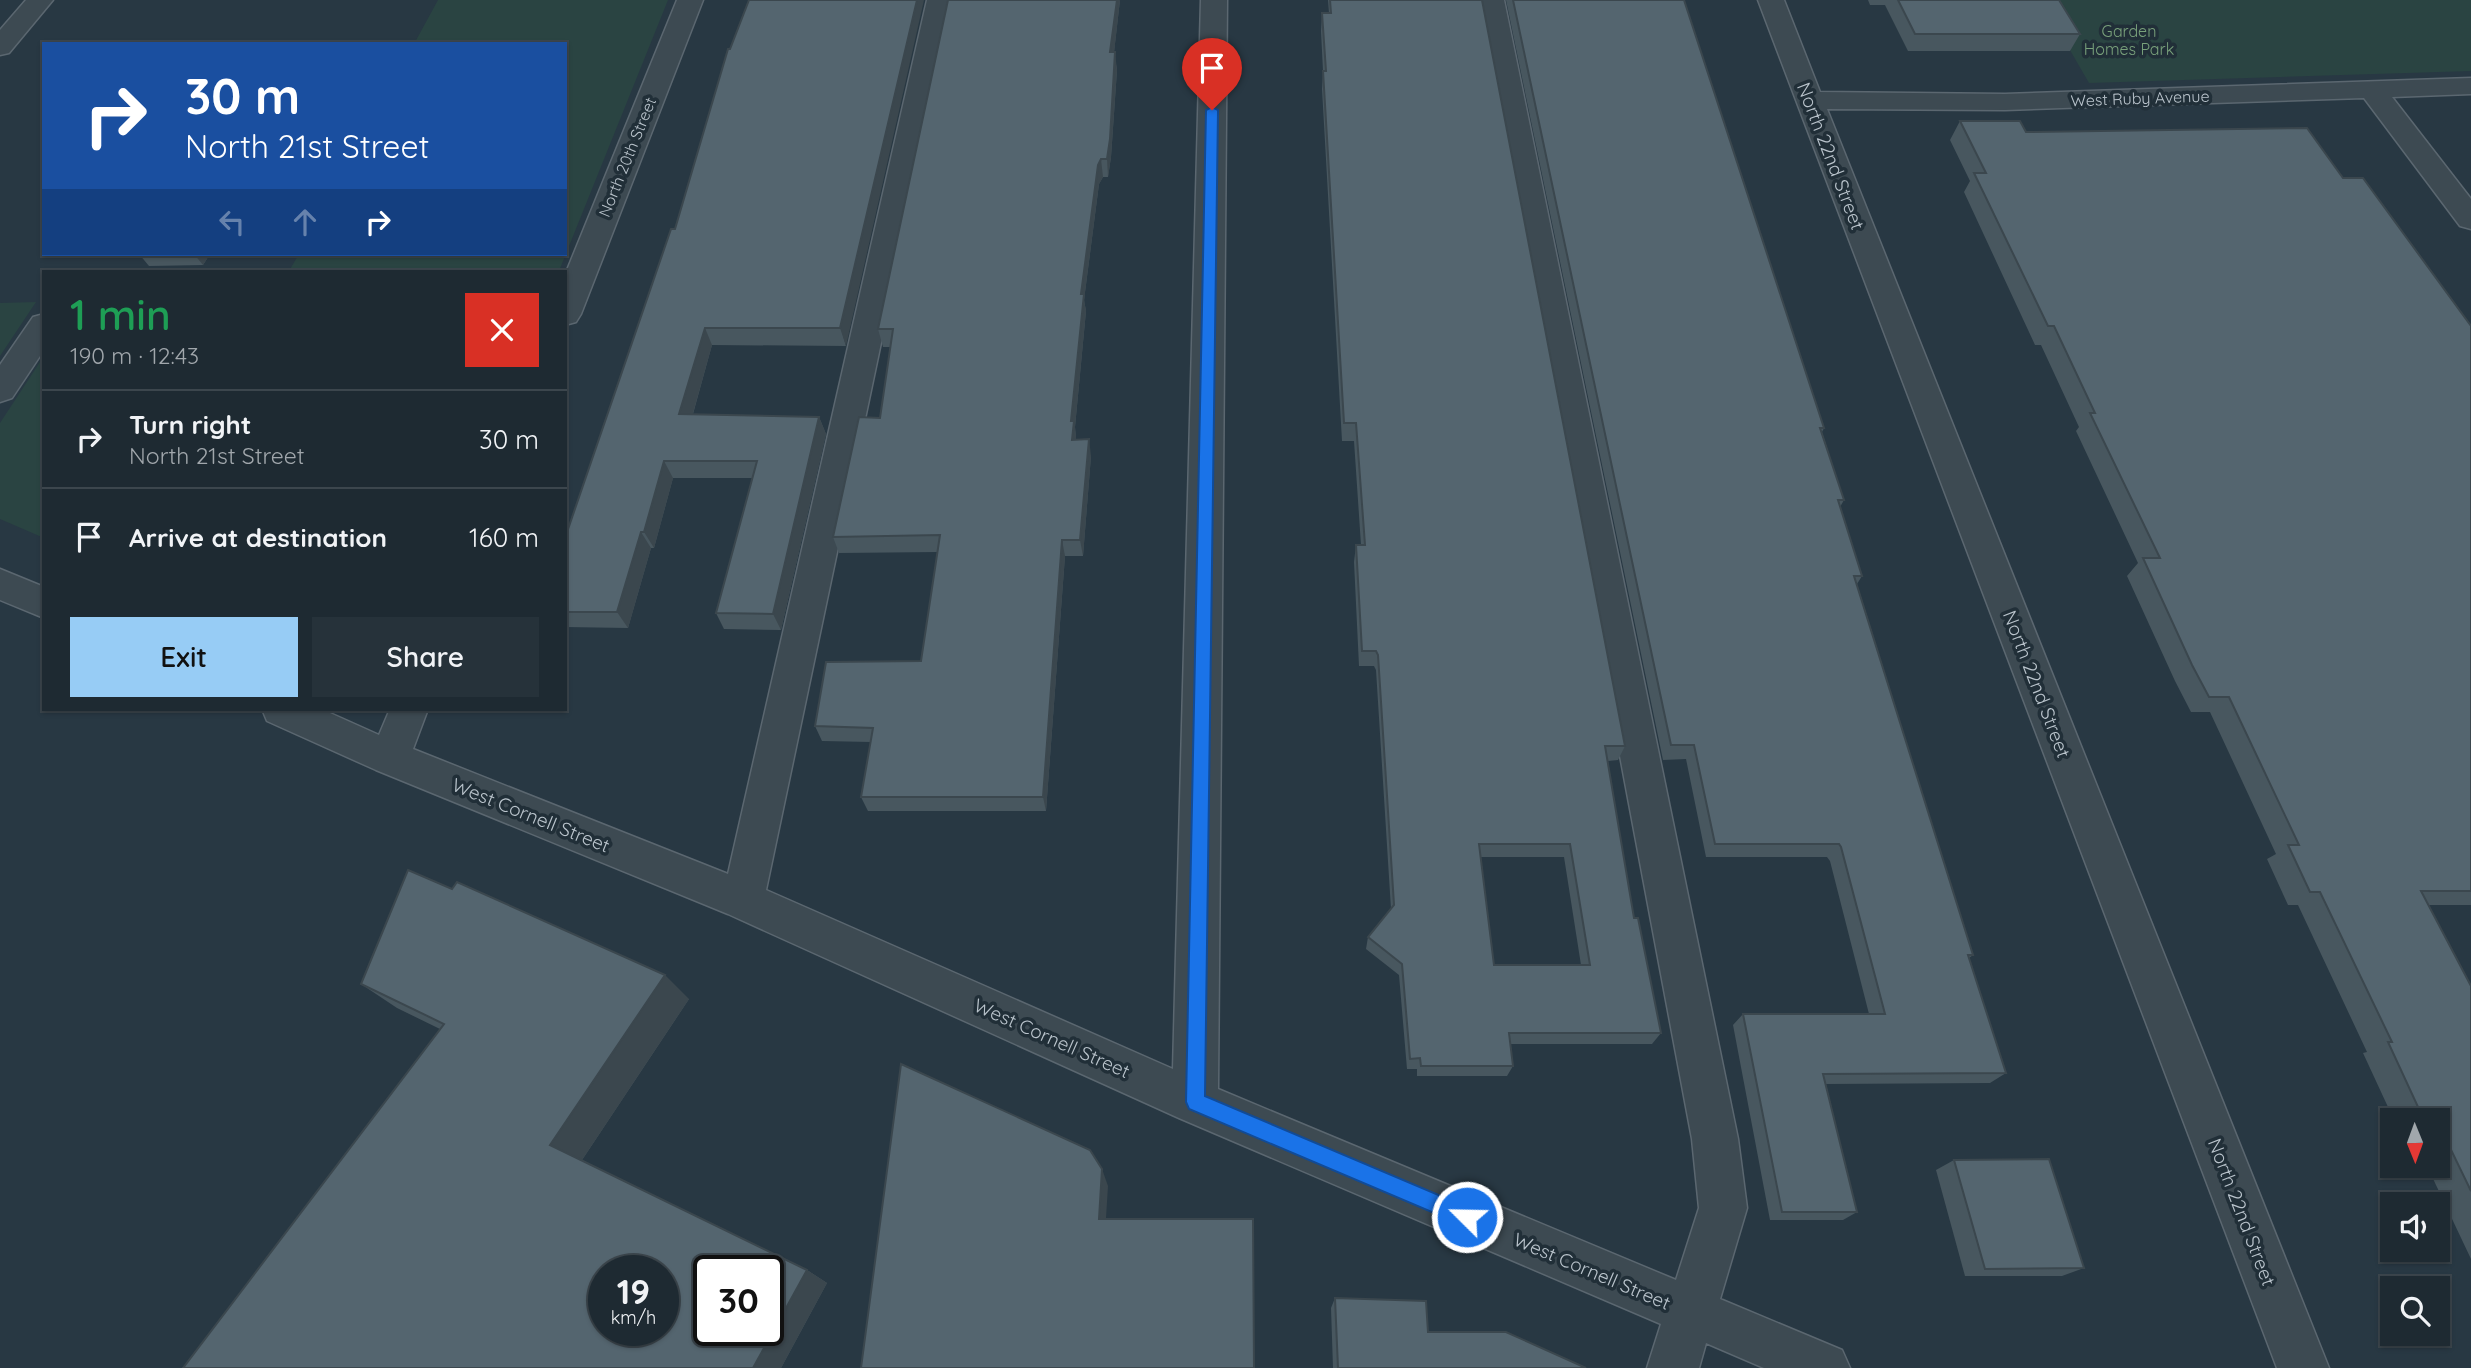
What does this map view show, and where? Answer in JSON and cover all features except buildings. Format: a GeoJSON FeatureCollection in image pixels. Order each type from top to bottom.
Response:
{"type":"FeatureCollection","features":[{"type":"Feature","properties":{"kind":"street"},"geometry":{"type":"LineString","coordinates":[[0,47],[40,0]]}},
{"type":"Feature","properties":{"kind":"street","name":"North 20th Street"},"geometry":{"type":"LineString","coordinates":[[567,309],[690,0]]}},
{"type":"Feature","properties":{"kind":"street"},"geometry":{"type":"LineString","coordinates":[[743,900],[940,0]]}},
{"type":"Feature","properties":{"kind":"street"},"geometry":{"type":"LineString","coordinates":[[1195,1102],[1214,0]]}},
{"type":"Feature","properties":{"kind":"street"},"geometry":{"type":"LineString","coordinates":[[1491,0],[1715,1139],[1723,1208],[1673,1368]]}},
{"type":"Feature","properties":{"kind":"street","name":"North 22nd Street"},"geometry":{"type":"LineString","coordinates":[[1771,0],[2303,1368]]}},
{"type":"Feature","properties":{"kind":"street","name":"West Ruby Avenue"},"geometry":{"type":"LineString","coordinates":[[1810,100],[2004,102],[2471,86]]}},
{"type":"Feature","properties":{"kind":"street"},"geometry":{"type":"LineString","coordinates":[[2371,89],[2471,219]]}},
{"type":"Feature","properties":{"kind":"street"},"geometry":{"type":"LineString","coordinates":[[0,390],[42,328]]}},
{"type":"Feature","properties":{"kind":"street"},"geometry":{"type":"LineString","coordinates":[[0,584],[42,602]]}},
{"type":"Feature","properties":{"kind":"street","name":"West Cornell Street"},"geometry":{"type":"LineString","coordinates":[[285,711],[390,758],[743,900],[1195,1102],[1824,1368]]}},
{"type":"Feature","properties":{"kind":"street"},"geometry":{"type":"LineString","coordinates":[[390,758],[408,711]]}},
{"type":"Feature","properties":{"kind":"green space"},"geometry":{"type":"Polygon","coordinates":[[[438,0],[668,0],[567,251],[567,42],[415,42],[438,0]]]}},
{"type":"Feature","properties":{"kind":"green space","name":"Garden Homes Park"},"geometry":{"type":"Polygon","coordinates":[[[2041,0],[2471,0],[2471,71],[2089,83],[2041,0]]]}},
{"type":"Feature","properties":{"kind":"green space"},"geometry":{"type":"Polygon","coordinates":[[[298,256],[565,256],[559,270],[290,270],[298,256]]]}},
{"type":"Feature","properties":{"kind":"green space"},"geometry":{"type":"Polygon","coordinates":[[[36,302],[0,356],[0,303],[36,302]]]}},
{"type":"Feature","properties":{"kind":"green space"},"geometry":{"type":"Polygon","coordinates":[[[42,359],[42,537],[0,519],[0,423],[42,359]]]}},
{"type":"Feature","properties":{"kind":"route"},"geometry":{"type":"LineString","coordinates":[[1212,110],[1195,1102],[1467,1217]]}}]}
